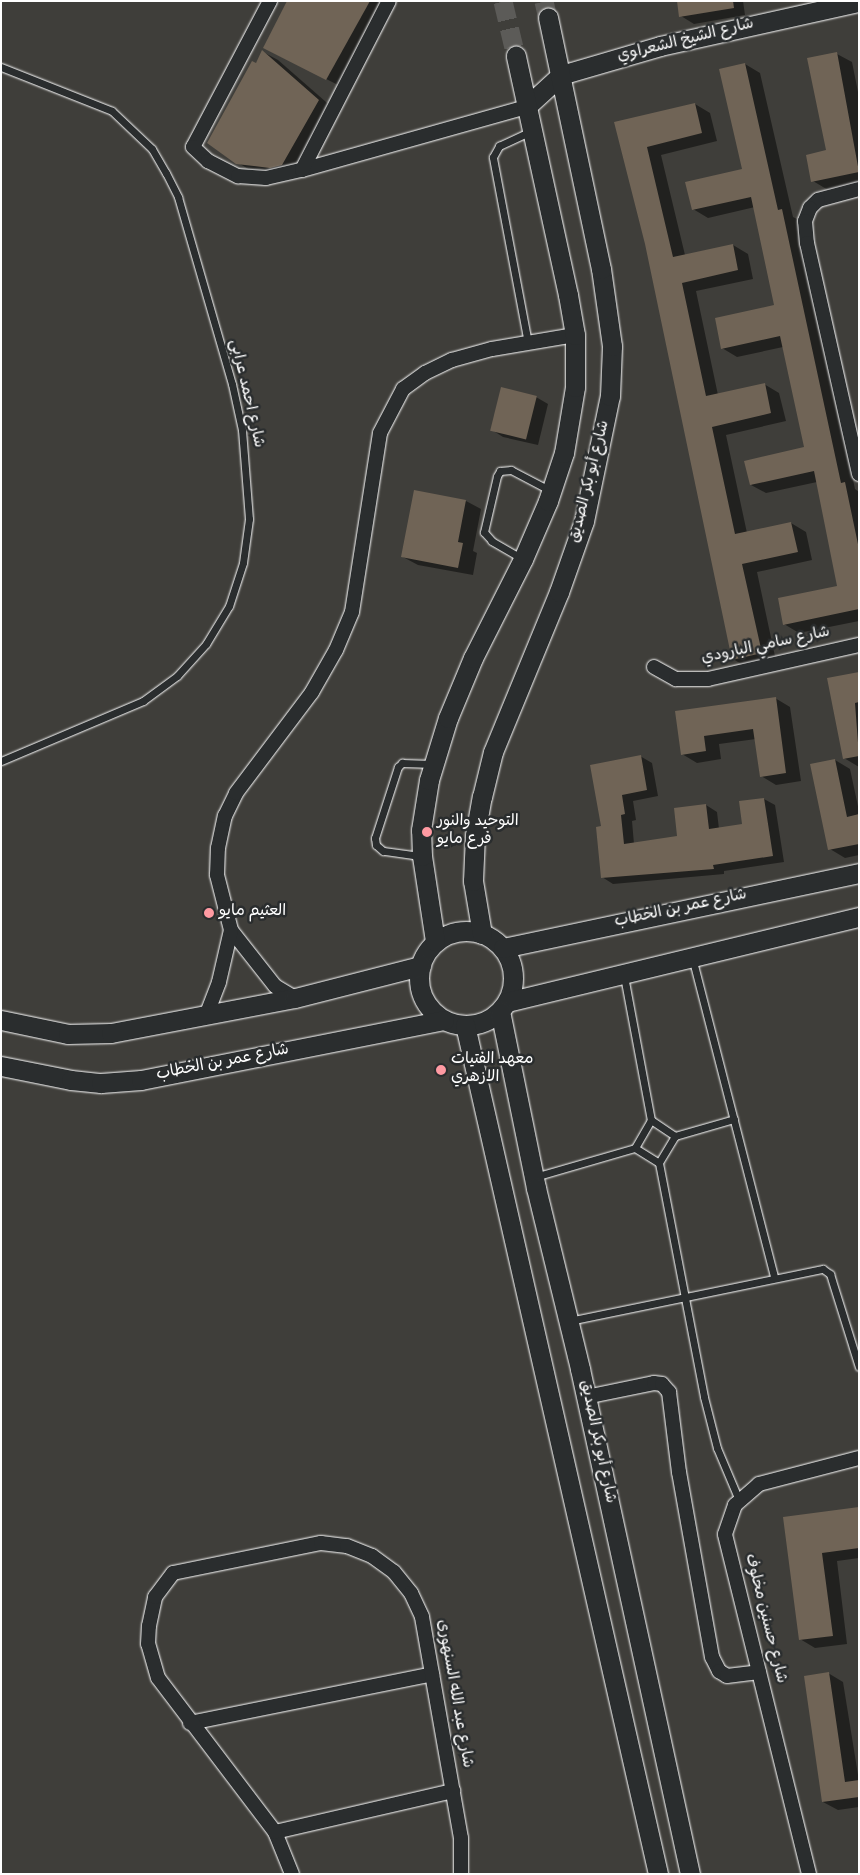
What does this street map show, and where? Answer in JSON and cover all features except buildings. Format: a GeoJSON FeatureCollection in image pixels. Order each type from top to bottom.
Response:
{"type":"FeatureCollection","features":[{"type":"Feature","properties":{"kind":"street"},"geometry":{"type":"LineString","coordinates":[[270,1],[192,148],[208,161],[238,176],[266,178],[302,170],[526,108]]}},
{"type":"Feature","properties":{"kind":"street"},"geometry":{"type":"LineString","coordinates":[[302,170],[389,1]]}},
{"type":"Feature","properties":{"kind":"street","name":"شارع الشيخ الشعراوي"},"geometry":{"type":"LineString","coordinates":[[526,108],[561,75],[660,46],[859,2]]}},
{"type":"Feature","properties":{"kind":"street","name":"شارع أبو بكر الصديق"},"geometry":{"type":"LineString","coordinates":[[482,934],[473,881],[475,834],[482,797],[493,752],[556,601],[584,521],[610,396],[612,346],[607,306],[548,18]]}},
{"type":"Feature","properties":{"kind":"street","name":"شارع أبو بكر الصديق"},"geometry":{"type":"LineString","coordinates":[[435,941],[422,856],[421,830],[433,764],[473,658],[523,559],[552,491],[571,418],[575,387],[575,336],[516,56]]}},
{"type":"Feature","properties":{"kind":"street"},"geometry":{"type":"LineString","coordinates":[[859,189],[818,200],[810,208],[805,221],[807,243],[859,474]]}},
{"type":"Feature","properties":{"kind":"street"},"geometry":{"type":"LineString","coordinates":[[295,998],[275,986],[231,930],[217,875],[218,848],[225,816],[255,764],[312,692],[336,650],[352,612],[380,433],[403,389],[452,360],[528,343],[575,336]]}},
{"type":"Feature","properties":{"kind":"street","name":"شارع سامي البارودي"},"geometry":{"type":"LineString","coordinates":[[654,667],[676,679],[708,679],[859,645]]}},
{"type":"Feature","properties":{"kind":"street","name":"شارع عمر بن الخطاب"},"geometry":{"type":"LineString","coordinates":[[503,948],[859,874]]}},
{"type":"Feature","properties":{"kind":"street"},"geometry":{"type":"LineString","coordinates":[[503,1007],[623,974],[859,917]]}},
{"type":"Feature","properties":{"kind":"street"},"geometry":{"type":"LineString","coordinates":[[206,1016],[219,982],[231,930]]}},
{"type":"Feature","properties":{"kind":"street"},"geometry":{"type":"LineString","coordinates":[[453,933],[482,934],[503,948],[513,971],[513,988],[503,1007],[490,1019],[465,1025],[444,1020],[428,1005],[421,992],[421,966],[435,941],[453,933]]}},
{"type":"Feature","properties":{"kind":"street"},"geometry":{"type":"LineString","coordinates":[[1,1020],[68,1034],[94,1034],[151,1028],[295,998],[421,966]]}},
{"type":"Feature","properties":{"kind":"street","name":"شارع أبو بكر الصديق"},"geometry":{"type":"LineString","coordinates":[[503,1007],[534,1177],[586,1397],[690,1874]]}},
{"type":"Feature","properties":{"kind":"street","name":"شارع عمر بن الخطاب"},"geometry":{"type":"LineString","coordinates":[[1,1066],[71,1080],[101,1083],[141,1080],[444,1020]]}},
{"type":"Feature","properties":{"kind":"street","name":"شارع أبو بكر الصديق"},"geometry":{"type":"LineString","coordinates":[[465,1025],[658,1874]]}},
{"type":"Feature","properties":{"kind":"street"},"geometry":{"type":"LineString","coordinates":[[586,1397],[654,1383],[662,1384],[669,1392],[679,1472],[712,1657],[719,1672],[727,1676],[759,1672]]}},
{"type":"Feature","properties":{"kind":"street","name":"شارع حسنين مخلوف"},"geometry":{"type":"LineString","coordinates":[[809,1874],[725,1534],[728,1519],[738,1500],[759,1484],[859,1458]]}},
{"type":"Feature","properties":{"kind":"street","name":"شارع عبد الله السنهورى"},"geometry":{"type":"LineString","coordinates":[[292,1874],[275,1832],[190,1723],[158,1678],[148,1644],[150,1611],[155,1597],[173,1572],[321,1543],[347,1546],[364,1553],[394,1572],[411,1593],[422,1618],[461,1838],[461,1874]]}},
{"type":"Feature","properties":{"kind":"street"},"geometry":{"type":"LineString","coordinates":[[190,1723],[432,1674]]}},
{"type":"Feature","properties":{"kind":"street"},"geometry":{"type":"LineString","coordinates":[[275,1832],[453,1791]]}},
{"type":"Feature","properties":{"kind":"lane","name":"شارع احمد عرابى"},"geometry":{"type":"LineString","coordinates":[[1,67],[112,111],[152,149],[166,172],[178,197],[232,384],[242,430],[249,519],[243,563],[229,606],[206,644],[177,676],[143,701],[1,760]]}},
{"type":"Feature","properties":{"kind":"lane"},"geometry":{"type":"LineString","coordinates":[[528,343],[493,157],[499,146],[532,131]]}},
{"type":"Feature","properties":{"kind":"lane"},"geometry":{"type":"LineString","coordinates":[[523,559],[492,541],[484,532],[497,476],[505,469],[511,470],[552,491]]}},
{"type":"Feature","properties":{"kind":"lane"},"geometry":{"type":"LineString","coordinates":[[422,856],[383,851],[376,845],[376,838],[398,767],[402,763],[433,764]]}},
{"type":"Feature","properties":{"kind":"lane"},"geometry":{"type":"LineString","coordinates":[[692,957],[774,1276]]}},
{"type":"Feature","properties":{"kind":"lane"},"geometry":{"type":"LineString","coordinates":[[534,1177],[635,1148],[651,1120],[623,974]]}},
{"type":"Feature","properties":{"kind":"lane"},"geometry":{"type":"LineString","coordinates":[[734,1119],[674,1136],[660,1163],[711,1428],[738,1500]]}},
{"type":"Feature","properties":{"kind":"lane"},"geometry":{"type":"LineString","coordinates":[[651,1120],[674,1136]]}},
{"type":"Feature","properties":{"kind":"lane"},"geometry":{"type":"LineString","coordinates":[[635,1148],[660,1163]]}},
{"type":"Feature","properties":{"kind":"lane"},"geometry":{"type":"LineString","coordinates":[[568,1321],[685,1299],[774,1276],[818,1269],[827,1270],[859,1367]]}},
{"type":"Feature","properties":{"kind":"tunnel"},"geometry":{"type":"LineString","coordinates":[[503,1],[516,56]]}},
{"type":"Feature","properties":{"kind":"tunnel"},"geometry":{"type":"LineString","coordinates":[[544,1],[548,18]]}},
{"type":"Feature","properties":{"kind":"place","name":"التوحيد والنور فرع مايو"},"geometry":{"type":"Point","coordinates":[427,832]}},
{"type":"Feature","properties":{"kind":"place","name":"العثيم مايو"},"geometry":{"type":"Point","coordinates":[209,913]}},
{"type":"Feature","properties":{"kind":"place","name":"معهد الفتيات الازهري"},"geometry":{"type":"Point","coordinates":[441,1070]}}]}
